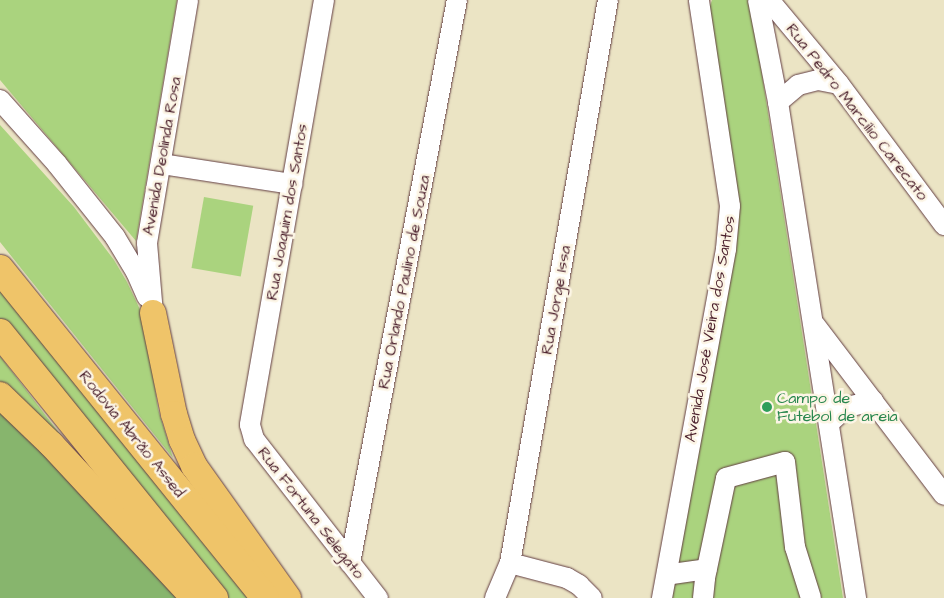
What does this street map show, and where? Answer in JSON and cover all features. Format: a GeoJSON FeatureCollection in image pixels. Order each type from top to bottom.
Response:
{"type":"FeatureCollection","features":[{"type":"Feature","properties":{"kind":"highway","name":"Rodovia Abrão Assed"},"geometry":{"type":"LineString","coordinates":[[0,268],[265,598]]}},
{"type":"Feature","properties":{"kind":"highway"},"geometry":{"type":"LineString","coordinates":[[0,332],[214,598]]}},
{"type":"Feature","properties":{"kind":"main road"},"geometry":{"type":"LineString","coordinates":[[153,313],[174,414],[182,440],[194,466],[288,598]]}},
{"type":"Feature","properties":{"kind":"main road"},"geometry":{"type":"LineString","coordinates":[[0,396],[51,444],[194,598]]}},
{"type":"Feature","properties":{"kind":"street","name":"Avenida Deolinda Rosa"},"geometry":{"type":"LineString","coordinates":[[153,313],[148,243],[188,0]]}},
{"type":"Feature","properties":{"kind":"street","name":"Rua Joaquim dos Santos"},"geometry":{"type":"LineString","coordinates":[[250,425],[324,0]]}},
{"type":"Feature","properties":{"kind":"street","name":"Rua Orlando Paulino de Souza"},"geometry":{"type":"LineString","coordinates":[[350,563],[457,0]]}},
{"type":"Feature","properties":{"kind":"street","name":"Rua Jorge Issa"},"geometry":{"type":"LineString","coordinates":[[494,598],[510,563],[608,0]]}},
{"type":"Feature","properties":{"kind":"street","name":"Avenida José Vieira dos Santos"},"geometry":{"type":"LineString","coordinates":[[662,598],[726,250],[730,206],[699,0]]}},
{"type":"Feature","properties":{"kind":"street"},"geometry":{"type":"LineString","coordinates":[[758,0],[778,102],[856,598]]}},
{"type":"Feature","properties":{"kind":"street","name":"Rua Pedro Marcílio Carecato"},"geometry":{"type":"LineString","coordinates":[[769,0],[839,84],[944,225]]}},
{"type":"Feature","properties":{"kind":"street"},"geometry":{"type":"LineString","coordinates":[[778,102],[798,85],[818,80],[839,84]]}},
{"type":"Feature","properties":{"kind":"street"},"geometry":{"type":"LineString","coordinates":[[0,100],[57,164],[116,237],[136,272],[153,313]]}},
{"type":"Feature","properties":{"kind":"street"},"geometry":{"type":"LineString","coordinates":[[161,164],[292,184]]}},
{"type":"Feature","properties":{"kind":"street"},"geometry":{"type":"LineString","coordinates":[[813,323],[944,495]]}},
{"type":"Feature","properties":{"kind":"street"},"geometry":{"type":"LineString","coordinates":[[828,423],[847,408],[873,401]]}},
{"type":"Feature","properties":{"kind":"street","name":"Rua Fortuna Selegato"},"geometry":{"type":"LineString","coordinates":[[250,425],[254,440],[378,598]]}},
{"type":"Feature","properties":{"kind":"street"},"geometry":{"type":"LineString","coordinates":[[703,598],[707,569],[726,478],[785,462],[795,547],[811,598]]}},
{"type":"Feature","properties":{"kind":"street"},"geometry":{"type":"LineString","coordinates":[[510,563],[567,578],[579,584],[592,598]]}},
{"type":"Feature","properties":{"kind":"street"},"geometry":{"type":"LineString","coordinates":[[672,574],[707,569]]}},
{"type":"Feature","properties":{"kind":"green space"},"geometry":{"type":"Polygon","coordinates":[[[0,0],[177,0],[136,241],[0,80],[0,0]]]}},
{"type":"Feature","properties":{"kind":"green space"},"geometry":{"type":"Polygon","coordinates":[[[712,0],[750,0],[751,3],[843,598],[672,598],[738,225],[738,199],[708,12],[712,0]]]}},
{"type":"Feature","properties":{"kind":"green space"},"geometry":{"type":"Polygon","coordinates":[[[0,125],[74,207],[114,260],[127,282],[145,320],[158,409],[173,458],[0,242],[0,125]]]}},
{"type":"Feature","properties":{"kind":"green space"},"geometry":{"type":"Polygon","coordinates":[[[204,197],[253,206],[241,277],[191,268],[204,197]]]}},
{"type":"Feature","properties":{"kind":"green space"},"geometry":{"type":"Polygon","coordinates":[[[0,285],[253,597],[214,598],[0,334],[0,285]]]}},
{"type":"Feature","properties":{"kind":"green space"},"geometry":{"type":"Polygon","coordinates":[[[0,356],[73,451],[0,386],[0,356]]]}},
{"type":"Feature","properties":{"kind":"green space"},"geometry":{"type":"Polygon","coordinates":[[[0,404],[180,598],[0,598],[0,404]]]}},
{"type":"Feature","properties":{"kind":"place","name":"Campo de Futebol de areia"},"geometry":{"type":"Point","coordinates":[767,407]}}]}
